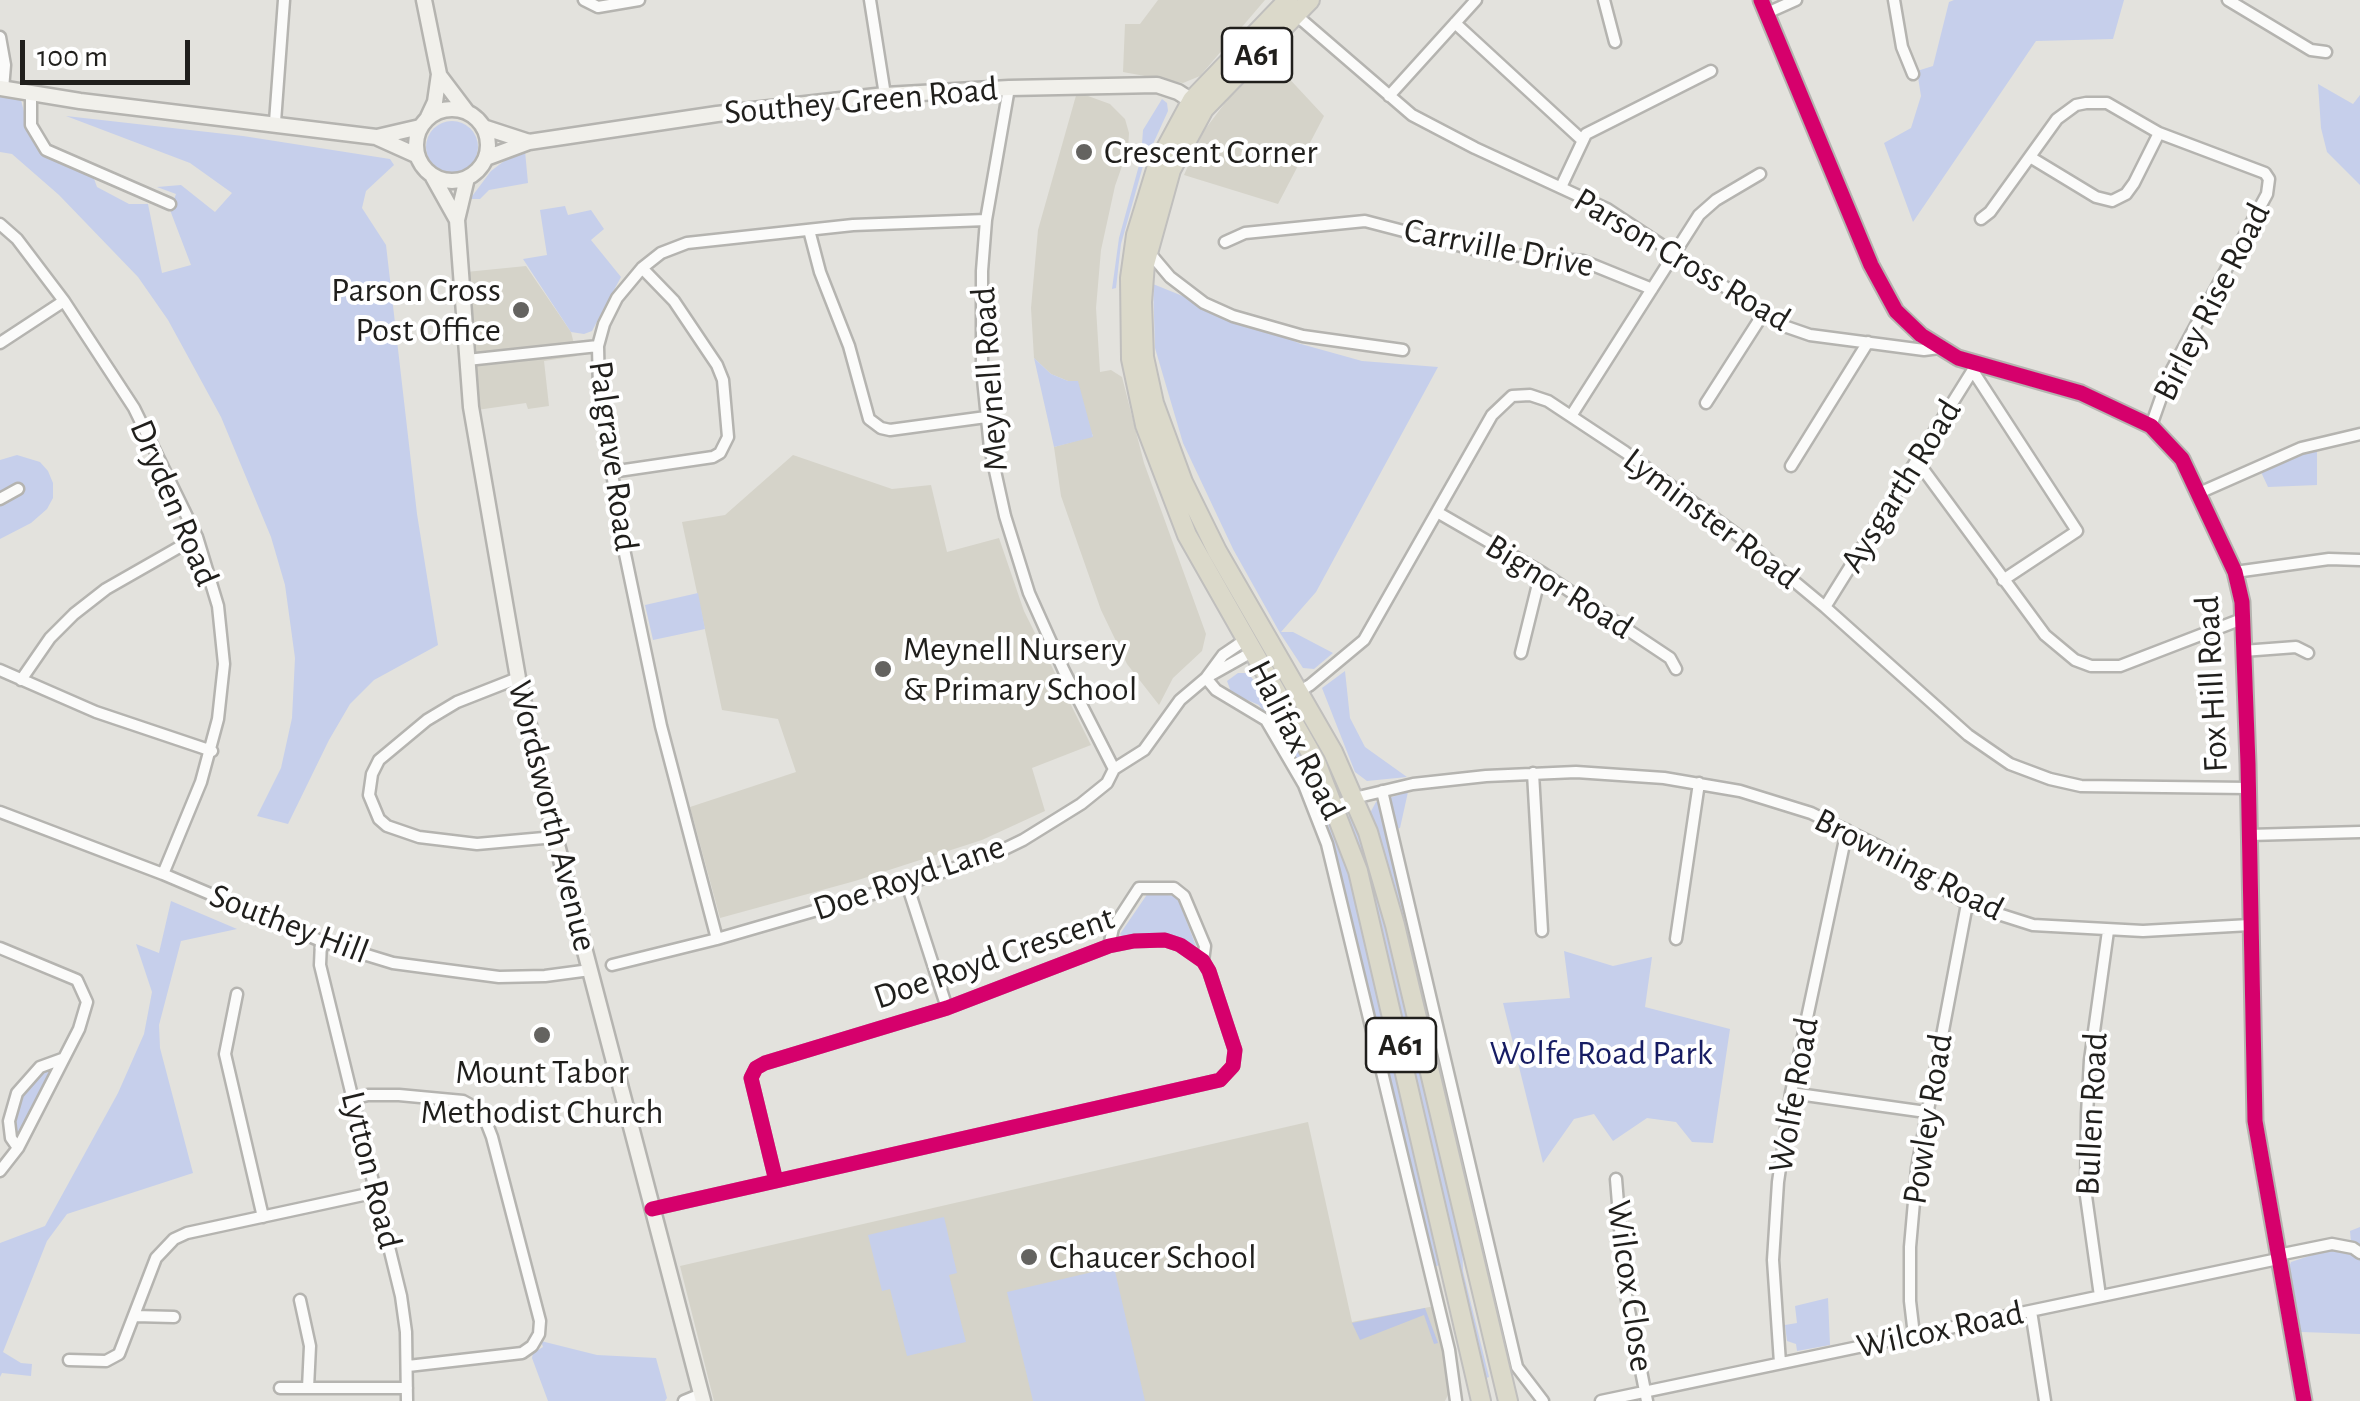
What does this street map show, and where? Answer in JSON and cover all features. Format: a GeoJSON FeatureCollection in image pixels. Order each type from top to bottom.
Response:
{"type":"FeatureCollection","features":[{"type":"Feature","properties":{"kind":"highway","name":"Halifax Road"},"geometry":{"type":"LineString","coordinates":[[1310,0],[1289,4],[1198,104],[1158,163],[1136,235],[1128,296],[1131,359],[1140,406],[1164,481],[1190,542],[1316,762],[1358,871],[1481,1401]]}},
{"type":"Feature","properties":{"kind":"highway","name":"Halifax Road"},"geometry":{"type":"LineString","coordinates":[[1198,104],[1171,170],[1148,251],[1143,286],[1144,357],[1166,442],[1203,524],[1334,752],[1380,869],[1508,1401]]}},
{"type":"Feature","properties":{"kind":"highway"},"geometry":{"type":"LineString","coordinates":[[1248,646],[1266,635]]}},
{"type":"Feature","properties":{"kind":"street"},"geometry":{"type":"LineString","coordinates":[[275,122],[284,0]]}},
{"type":"Feature","properties":{"kind":"street"},"geometry":{"type":"LineString","coordinates":[[416,155],[424,122],[435,102],[438,74],[424,0]]}},
{"type":"Feature","properties":{"kind":"street"},"geometry":{"type":"LineString","coordinates":[[584,0],[598,7],[639,0]]}},
{"type":"Feature","properties":{"kind":"street"},"geometry":{"type":"LineString","coordinates":[[870,0],[885,95]]}},
{"type":"Feature","properties":{"kind":"street"},"geometry":{"type":"LineString","coordinates":[[1389,96],[1476,0]]}},
{"type":"Feature","properties":{"kind":"street"},"geometry":{"type":"LineString","coordinates":[[1604,0],[1616,42]]}},
{"type":"Feature","properties":{"kind":"street"},"geometry":{"type":"LineString","coordinates":[[1764,6],[1796,0]]}},
{"type":"Feature","properties":{"kind":"street"},"geometry":{"type":"LineString","coordinates":[[1894,0],[1902,47],[1912,74]]}},
{"type":"Feature","properties":{"kind":"street"},"geometry":{"type":"LineString","coordinates":[[2228,0],[2311,50],[2326,52]]}},
{"type":"Feature","properties":{"kind":"street","name":"Parson Cross Road"},"geometry":{"type":"LineString","coordinates":[[1289,4],[1389,96],[1438,130],[1608,209],[1763,314],[1798,332],[1924,350],[1940,348]]}},
{"type":"Feature","properties":{"kind":"street","name":"Fox Hill Road"},"geometry":{"type":"LineString","coordinates":[[1764,6],[1884,292],[1906,323],[1975,368],[2058,385],[2112,405],[2151,426],[2182,459],[2235,572],[2242,602],[2255,1121],[2304,1401]]}},
{"type":"Feature","properties":{"kind":"street"},"geometry":{"type":"LineString","coordinates":[[1455,24],[1582,139]]}},
{"type":"Feature","properties":{"kind":"street"},"geometry":{"type":"LineString","coordinates":[[0,38],[4,65],[1,88],[376,137],[416,155],[432,176],[443,181],[467,178],[486,158],[488,147],[483,127],[438,74]]}},
{"type":"Feature","properties":{"kind":"street"},"geometry":{"type":"LineString","coordinates":[[1562,187],[1582,139],[1592,129],[1711,70]]}},
{"type":"Feature","properties":{"kind":"street","name":"Southey Green Road"},"geometry":{"type":"LineString","coordinates":[[486,158],[529,142],[717,114],[885,95],[1157,85],[1198,104]]}},
{"type":"Feature","properties":{"kind":"street","name":"Meynell Road"},"geometry":{"type":"LineString","coordinates":[[1009,88],[986,220],[980,322],[986,417],[1004,516],[1029,594],[1114,768]]}},
{"type":"Feature","properties":{"kind":"street"},"geometry":{"type":"LineString","coordinates":[[32,93],[31,125],[46,150],[170,204]]}},
{"type":"Feature","properties":{"kind":"street","name":"Birley Rise Road"},"geometry":{"type":"LineString","coordinates":[[1981,219],[1990,212],[2056,118],[2086,103],[2107,103],[2159,133],[2259,169],[2269,180],[2270,186],[2169,376],[2151,426]]}},
{"type":"Feature","properties":{"kind":"street"},"geometry":{"type":"LineString","coordinates":[[376,137],[424,122],[447,109],[467,112]]}},
{"type":"Feature","properties":{"kind":"street","name":"Southey Green Road"},"geometry":{"type":"LineString","coordinates":[[483,127],[529,142]]}},
{"type":"Feature","properties":{"kind":"street"},"geometry":{"type":"LineString","coordinates":[[2030,157],[2096,196],[2112,201],[2126,194],[2134,183],[2159,133]]}},
{"type":"Feature","properties":{"kind":"street"},"geometry":{"type":"LineString","coordinates":[[1571,416],[1704,208],[1760,174]]}},
{"type":"Feature","properties":{"kind":"street","name":"Wordsworth Avenue"},"geometry":{"type":"LineString","coordinates":[[432,176],[457,220]]}},
{"type":"Feature","properties":{"kind":"street","name":"Wordsworth Avenue"},"geometry":{"type":"LineString","coordinates":[[467,178],[457,220],[467,360],[480,474],[518,678],[554,837],[702,1398]]}},
{"type":"Feature","properties":{"kind":"street","name":"Palgrave Road"},"geometry":{"type":"LineString","coordinates":[[717,939],[661,726],[611,472],[599,390],[598,346],[617,298],[642,268],[661,254],[687,243],[916,221],[986,220]]}},
{"type":"Feature","properties":{"kind":"street","name":"Carrville Drive"},"geometry":{"type":"LineString","coordinates":[[1225,242],[1245,233],[1365,221],[1488,253],[1583,261],[1652,289]]}},
{"type":"Feature","properties":{"kind":"street","name":"Dryden Road"},"geometry":{"type":"LineString","coordinates":[[0,224],[17,239],[64,300],[134,408],[178,493],[210,573],[223,636],[222,692],[212,751],[163,874]]}},
{"type":"Feature","properties":{"kind":"street"},"geometry":{"type":"LineString","coordinates":[[810,230],[820,272],[850,346],[869,419],[890,430],[986,417]]}},
{"type":"Feature","properties":{"kind":"street"},"geometry":{"type":"LineString","coordinates":[[1148,251],[1170,277],[1204,303],[1270,328],[1403,350]]}},
{"type":"Feature","properties":{"kind":"street"},"geometry":{"type":"LineString","coordinates":[[611,472],[712,456],[720,453],[728,437],[723,380],[717,365],[674,301],[642,268]]}},
{"type":"Feature","properties":{"kind":"street"},"geometry":{"type":"LineString","coordinates":[[1143,286],[1170,277]]}},
{"type":"Feature","properties":{"kind":"street"},"geometry":{"type":"LineString","coordinates":[[0,343],[64,300]]}},
{"type":"Feature","properties":{"kind":"street"},"geometry":{"type":"LineString","coordinates":[[1706,404],[1763,314]]}},
{"type":"Feature","properties":{"kind":"street"},"geometry":{"type":"LineString","coordinates":[[1791,466],[1868,342]]}},
{"type":"Feature","properties":{"kind":"street"},"geometry":{"type":"LineString","coordinates":[[467,360],[598,346]]}},
{"type":"Feature","properties":{"kind":"street"},"geometry":{"type":"LineString","coordinates":[[1975,368],[2077,530],[2003,580]]}},
{"type":"Feature","properties":{"kind":"street","name":"Aysgarth Road"},"geometry":{"type":"LineString","coordinates":[[1825,608],[1975,368]]}},
{"type":"Feature","properties":{"kind":"street","name":"Lyminster Road"},"geometry":{"type":"LineString","coordinates":[[1282,702],[1364,640],[1492,415],[1504,400],[1530,395],[1571,416],[1674,488],[1825,608],[1990,752],[2030,772],[2105,788],[2248,788]]}},
{"type":"Feature","properties":{"kind":"street"},"geometry":{"type":"LineString","coordinates":[[2200,493],[2301,448],[2360,434]]}},
{"type":"Feature","properties":{"kind":"street"},"geometry":{"type":"LineString","coordinates":[[1918,461],[2044,636],[2060,651],[2091,666],[2120,666],[2242,620]]}},
{"type":"Feature","properties":{"kind":"street"},"geometry":{"type":"LineString","coordinates":[[0,498],[18,489]]}},
{"type":"Feature","properties":{"kind":"street","name":"Bignor Road"},"geometry":{"type":"LineString","coordinates":[[1436,512],[1541,572],[1670,658],[1676,669]]}},
{"type":"Feature","properties":{"kind":"street"},"geometry":{"type":"LineString","coordinates":[[21,680],[50,638],[74,614],[106,589],[197,537]]}},
{"type":"Feature","properties":{"kind":"street"},"geometry":{"type":"LineString","coordinates":[[2235,572],[2329,558],[2360,560]]}},
{"type":"Feature","properties":{"kind":"street"},"geometry":{"type":"LineString","coordinates":[[1521,652],[1541,572]]}},
{"type":"Feature","properties":{"kind":"street","name":"Doe Royd Lane"},"geometry":{"type":"LineString","coordinates":[[612,966],[908,884],[990,856],[1023,840],[1107,784],[1114,768],[1144,750],[1180,700],[1248,646]]}},
{"type":"Feature","properties":{"kind":"street"},"geometry":{"type":"LineString","coordinates":[[2243,651],[2296,647],[2308,653]]}},
{"type":"Feature","properties":{"kind":"street"},"geometry":{"type":"LineString","coordinates":[[0,670],[96,712],[212,751]]}},
{"type":"Feature","properties":{"kind":"street"},"geometry":{"type":"LineString","coordinates":[[518,678],[457,702],[413,730],[379,760],[369,794],[379,818],[387,826],[418,837],[477,844],[554,837]]}},
{"type":"Feature","properties":{"kind":"street","name":"Halifax Road"},"geometry":{"type":"LineString","coordinates":[[1206,678],[1216,690],[1266,720],[1304,785],[1328,844],[1449,1350],[1456,1401]]}},
{"type":"Feature","properties":{"kind":"street","name":"Browning Road"},"geometry":{"type":"LineString","coordinates":[[1334,807],[1382,791],[1446,780],[1617,773],[1699,782],[1777,801],[1847,830],[1967,904],[2033,925],[2108,931],[2250,925]]}},
{"type":"Feature","properties":{"kind":"street"},"geometry":{"type":"LineString","coordinates":[[1534,774],[1542,931]]}},
{"type":"Feature","properties":{"kind":"street"},"geometry":{"type":"LineString","coordinates":[[1676,940],[1699,782]]}},
{"type":"Feature","properties":{"kind":"street","name":"Halifax Road"},"geometry":{"type":"LineString","coordinates":[[1382,791],[1517,1368],[1543,1401]]}},
{"type":"Feature","properties":{"kind":"street","name":"Southey Hill"},"geometry":{"type":"LineString","coordinates":[[0,812],[163,874],[321,941],[393,963],[466,975],[526,977],[590,970]]}},
{"type":"Feature","properties":{"kind":"street","name":"Wolfe Road"},"geometry":{"type":"LineString","coordinates":[[1780,1363],[1774,1306],[1774,1219],[1791,1093],[1847,830]]}},
{"type":"Feature","properties":{"kind":"street"},"geometry":{"type":"LineString","coordinates":[[2250,835],[2360,832]]}},
{"type":"Feature","properties":{"kind":"street"},"geometry":{"type":"LineString","coordinates":[[908,884],[947,1008]]}},
{"type":"Feature","properties":{"kind":"street","name":"Doe Royd Crescent"},"geometry":{"type":"LineString","coordinates":[[1109,946],[1113,928],[1139,888],[1174,888],[1184,896],[1205,946],[1203,961]]}},
{"type":"Feature","properties":{"kind":"street","name":"Powley Road"},"geometry":{"type":"LineString","coordinates":[[1914,1335],[1910,1301],[1912,1212],[1926,1112],[1967,904]]}},
{"type":"Feature","properties":{"kind":"street","name":"Bullen Road"},"geometry":{"type":"LineString","coordinates":[[2100,1296],[2088,1225],[2086,1128],[2090,1060],[2108,931]]}},
{"type":"Feature","properties":{"kind":"street","name":"Doe Royd Crescent"},"geometry":{"type":"LineString","coordinates":[[652,1209],[776,1182],[1220,1080],[1233,1066],[1235,1050],[1216,988],[1203,961],[1180,945],[1165,940],[1134,940],[947,1008],[756,1068],[751,1078],[776,1182]]}},
{"type":"Feature","properties":{"kind":"street","name":"Lytton Road"},"geometry":{"type":"LineString","coordinates":[[321,941],[320,965],[401,1296],[407,1401]]}},
{"type":"Feature","properties":{"kind":"street"},"geometry":{"type":"LineString","coordinates":[[0,948],[78,980],[84,991],[86,1014],[18,1148],[0,1171]]}},
{"type":"Feature","properties":{"kind":"street"},"geometry":{"type":"LineString","coordinates":[[238,994],[225,1054],[263,1216]]}},
{"type":"Feature","properties":{"kind":"street"},"geometry":{"type":"LineString","coordinates":[[18,1148],[11,1138],[9,1121],[17,1093],[40,1068],[62,1059]]}},
{"type":"Feature","properties":{"kind":"street"},"geometry":{"type":"LineString","coordinates":[[1791,1093],[1926,1112]]}},
{"type":"Feature","properties":{"kind":"street"},"geometry":{"type":"LineString","coordinates":[[352,1099],[368,1094],[398,1095],[463,1101],[476,1108],[492,1137],[540,1321],[539,1334],[522,1353],[408,1366]]}},
{"type":"Feature","properties":{"kind":"street","name":"Wilcox Close"},"geometry":{"type":"LineString","coordinates":[[1616,1179],[1624,1290],[1646,1396]]}},
{"type":"Feature","properties":{"kind":"street"},"geometry":{"type":"LineString","coordinates":[[69,1360],[99,1362],[114,1358],[123,1346],[162,1248],[187,1233],[377,1192]]}},
{"type":"Feature","properties":{"kind":"street","name":"Wilcox Road"},"geometry":{"type":"LineString","coordinates":[[1601,1401],[1646,1396],[1780,1363],[2332,1244],[2360,1253]]}},
{"type":"Feature","properties":{"kind":"street"},"geometry":{"type":"LineString","coordinates":[[300,1300],[310,1346],[308,1388]]}},
{"type":"Feature","properties":{"kind":"street"},"geometry":{"type":"LineString","coordinates":[[2030,1311],[2045,1401]]}},
{"type":"Feature","properties":{"kind":"street"},"geometry":{"type":"LineString","coordinates":[[135,1316],[174,1317]]}},
{"type":"Feature","properties":{"kind":"street"},"geometry":{"type":"LineString","coordinates":[[280,1388],[407,1388]]}},
{"type":"Feature","properties":{"kind":"street"},"geometry":{"type":"LineString","coordinates":[[684,1401],[702,1398]]}},
{"type":"Feature","properties":{"kind":"shaded area"},"geometry":{"type":"Polygon","coordinates":[[[1158,0],[1265,0],[1200,76],[1183,83],[1123,72],[1125,24],[1140,24],[1158,0]]]}},
{"type":"Feature","properties":{"kind":"shaded area"},"geometry":{"type":"Polygon","coordinates":[[[1270,58],[1324,116],[1278,204],[1184,175],[1203,132],[1228,99],[1270,58]]]}},
{"type":"Feature","properties":{"kind":"shaded area"},"geometry":{"type":"Polygon","coordinates":[[[1077,92],[1110,104],[1125,119],[1129,133],[1101,250],[1096,308],[1100,372],[1111,370],[1122,377],[1144,463],[1206,634],[1202,651],[1173,678],[1159,705],[1127,664],[1101,610],[1061,496],[1054,447],[1093,436],[1068,381],[1051,374],[1034,358],[1031,308],[1038,230],[1077,92]]]}},
{"type":"Feature","properties":{"kind":"shaded area"},"geometry":{"type":"Polygon","coordinates":[[[526,266],[571,332],[577,356],[544,361],[549,406],[528,409],[526,403],[477,410],[466,272],[526,266]]]}},
{"type":"Feature","properties":{"kind":"shaded area","name":"Meynell Nursery & Primary School"},"geometry":{"type":"Polygon","coordinates":[[[793,455],[892,489],[931,485],[947,552],[999,538],[1024,611],[1091,745],[1032,768],[1045,811],[982,840],[855,881],[720,918],[690,807],[796,772],[778,719],[722,710],[682,522],[725,515],[793,455]]]}},
{"type":"Feature","properties":{"kind":"shaded area","name":"Chaucer School"},"geometry":{"type":"Polygon","coordinates":[[[1308,1122],[1352,1322],[1440,1305],[1449,1393],[1445,1401],[714,1401],[680,1266],[1308,1122]]]}},
{"type":"Feature","properties":{"kind":"shaded area"},"geometry":{"type":"Polygon","coordinates":[[[1425,1308],[1438,1343],[1434,1344],[1424,1315],[1360,1340],[1352,1323],[1425,1308]]]}},
{"type":"Feature","properties":{"kind":"green space"},"geometry":{"type":"Polygon","coordinates":[[[2124,0],[2113,39],[2036,41],[1913,222],[1884,143],[1911,128],[1921,96],[1917,71],[1933,66],[1949,2],[2124,0]]]}},
{"type":"Feature","properties":{"kind":"green space"},"geometry":{"type":"Polygon","coordinates":[[[2318,84],[2353,104],[2360,95],[2360,185],[2327,152],[2318,84]]]}},
{"type":"Feature","properties":{"kind":"green space"},"geometry":{"type":"Polygon","coordinates":[[[0,97],[21,100],[31,139],[44,154],[93,176],[97,187],[129,204],[148,204],[162,273],[191,265],[170,210],[176,194],[157,187],[181,185],[215,212],[232,193],[190,163],[66,116],[243,136],[390,159],[394,165],[366,191],[362,208],[386,245],[417,514],[438,645],[374,680],[350,704],[288,824],[257,816],[281,768],[292,718],[295,658],[285,585],[271,537],[221,417],[168,320],[138,277],[59,195],[12,154],[0,152],[0,97]]]}},
{"type":"Feature","properties":{"kind":"green space"},"geometry":{"type":"Polygon","coordinates":[[[1162,99],[1168,111],[1143,166],[1121,244],[1116,288],[1112,289],[1119,238],[1141,158],[1143,130],[1162,99]]]}},
{"type":"Feature","properties":{"kind":"green space"},"geometry":{"type":"Polygon","coordinates":[[[452,121],[471,128],[478,147],[471,166],[452,173],[433,166],[426,147],[433,128],[452,121]]]}},
{"type":"Feature","properties":{"kind":"green space"},"geometry":{"type":"Polygon","coordinates":[[[525,151],[528,183],[489,190],[480,199],[470,199],[491,171],[525,151]]]}},
{"type":"Feature","properties":{"kind":"green space"},"geometry":{"type":"Polygon","coordinates":[[[565,206],[568,215],[591,210],[604,229],[591,240],[621,277],[592,331],[584,334],[571,332],[523,259],[547,255],[540,210],[565,206]]]}},
{"type":"Feature","properties":{"kind":"green space"},"geometry":{"type":"Polygon","coordinates":[[[1153,284],[1301,344],[1362,361],[1438,367],[1316,592],[1281,632],[1293,632],[1333,653],[1314,669],[1303,668],[1280,633],[1233,549],[1183,443],[1155,348],[1153,284]]]}},
{"type":"Feature","properties":{"kind":"green space"},"geometry":{"type":"Polygon","coordinates":[[[1034,358],[1051,374],[1078,381],[1093,437],[1054,447],[1034,358]]]}},
{"type":"Feature","properties":{"kind":"green space"},"geometry":{"type":"Polygon","coordinates":[[[2317,449],[2317,485],[2268,487],[2261,472],[2317,449]]]}},
{"type":"Feature","properties":{"kind":"green space"},"geometry":{"type":"Polygon","coordinates":[[[17,455],[40,462],[48,471],[53,498],[31,523],[0,539],[0,460],[17,455]]]}},
{"type":"Feature","properties":{"kind":"green space"},"geometry":{"type":"Polygon","coordinates":[[[698,593],[705,629],[653,640],[645,605],[698,593]]]}},
{"type":"Feature","properties":{"kind":"green space"},"geometry":{"type":"Polygon","coordinates":[[[1345,671],[1350,718],[1365,747],[1407,777],[1367,781],[1355,772],[1322,688],[1345,671]]]}},
{"type":"Feature","properties":{"kind":"green space"},"geometry":{"type":"Polygon","coordinates":[[[1238,673],[1248,673],[1255,682],[1259,680],[1306,759],[1332,814],[1365,926],[1441,1265],[1431,1267],[1411,1170],[1327,832],[1281,739],[1259,705],[1224,690],[1230,689],[1227,681],[1238,673]]]}},
{"type":"Feature","properties":{"kind":"green space"},"geometry":{"type":"Polygon","coordinates":[[[1408,792],[1400,828],[1387,832],[1486,1258],[1463,1190],[1386,863],[1370,813],[1376,802],[1408,792]]]}},
{"type":"Feature","properties":{"kind":"green space"},"geometry":{"type":"Polygon","coordinates":[[[1353,813],[1373,866],[1462,1239],[1463,1271],[1489,1377],[1484,1379],[1370,889],[1349,826],[1353,813]]]}},
{"type":"Feature","properties":{"kind":"green space"},"geometry":{"type":"Polygon","coordinates":[[[1148,893],[1177,896],[1196,946],[1155,933],[1123,939],[1120,934],[1148,893]]]}},
{"type":"Feature","properties":{"kind":"green space"},"geometry":{"type":"Polygon","coordinates":[[[171,901],[237,929],[181,941],[159,1025],[160,1048],[193,1173],[67,1214],[47,1241],[3,1352],[21,1363],[32,1364],[31,1376],[2,1373],[0,1377],[0,1243],[45,1226],[118,1093],[144,1034],[152,992],[136,944],[159,953],[171,901]]]}},
{"type":"Feature","properties":{"kind":"green space","name":"Wolfe Road Park"},"geometry":{"type":"Polygon","coordinates":[[[1564,951],[1613,966],[1652,957],[1645,1007],[1730,1029],[1713,1143],[1692,1142],[1676,1122],[1647,1118],[1613,1141],[1594,1114],[1574,1119],[1543,1163],[1503,1003],[1570,998],[1564,951]]]}},
{"type":"Feature","properties":{"kind":"green space"},"geometry":{"type":"Polygon","coordinates":[[[53,1067],[17,1137],[13,1136],[16,1106],[26,1085],[38,1073],[53,1067]]]}},
{"type":"Feature","properties":{"kind":"green space"},"geometry":{"type":"Polygon","coordinates":[[[944,1217],[957,1273],[949,1275],[966,1342],[907,1356],[890,1289],[882,1291],[868,1235],[944,1217]]]}},
{"type":"Feature","properties":{"kind":"green space"},"geometry":{"type":"Polygon","coordinates":[[[2360,1227],[2360,1334],[2301,1332],[2288,1270],[2291,1262],[2351,1242],[2350,1231],[2360,1227]]]}},
{"type":"Feature","properties":{"kind":"green space"},"geometry":{"type":"Polygon","coordinates":[[[1114,1267],[1145,1401],[1033,1401],[1007,1292],[1114,1267]]]}},
{"type":"Feature","properties":{"kind":"green space"},"geometry":{"type":"Polygon","coordinates":[[[1828,1298],[1830,1345],[1797,1351],[1796,1344],[1787,1341],[1785,1325],[1797,1323],[1795,1306],[1828,1298]]]}},
{"type":"Feature","properties":{"kind":"green space"},"geometry":{"type":"Polygon","coordinates":[[[541,1341],[597,1355],[656,1358],[667,1398],[548,1401],[532,1358],[543,1347],[541,1341]]]}},
{"type":"Feature","properties":{"kind":"cycle path"},"geometry":{"type":"LineString","coordinates":[[1761,0],[1871,265],[1896,311],[1921,335],[1958,358],[2081,393],[2151,426],[2182,459],[2235,572],[2242,602],[2248,764],[2255,1121],[2304,1401]]}},
{"type":"Feature","properties":{"kind":"cycle path"},"geometry":{"type":"LineString","coordinates":[[652,1209],[776,1181],[751,1078],[756,1068],[765,1063],[947,1008],[1109,946],[1165,940],[1203,961],[1209,971],[1235,1050],[1233,1066],[1220,1080],[776,1181]]}},
{"type":"Feature","properties":{"kind":"place","name":"Crescent Corner"},"geometry":{"type":"Point","coordinates":[1084,152]}},
{"type":"Feature","properties":{"kind":"place","name":"Parson Cross Post Office"},"geometry":{"type":"Point","coordinates":[521,310]}},
{"type":"Feature","properties":{"kind":"place","name":"Meynell Nursery & Primary School"},"geometry":{"type":"Point","coordinates":[883,669]}},
{"type":"Feature","properties":{"kind":"place","name":"Mount Tabor Methodist Church"},"geometry":{"type":"Point","coordinates":[542,1035]}},
{"type":"Feature","properties":{"kind":"place","name":"Chaucer School"},"geometry":{"type":"Point","coordinates":[1029,1257]}}]}
